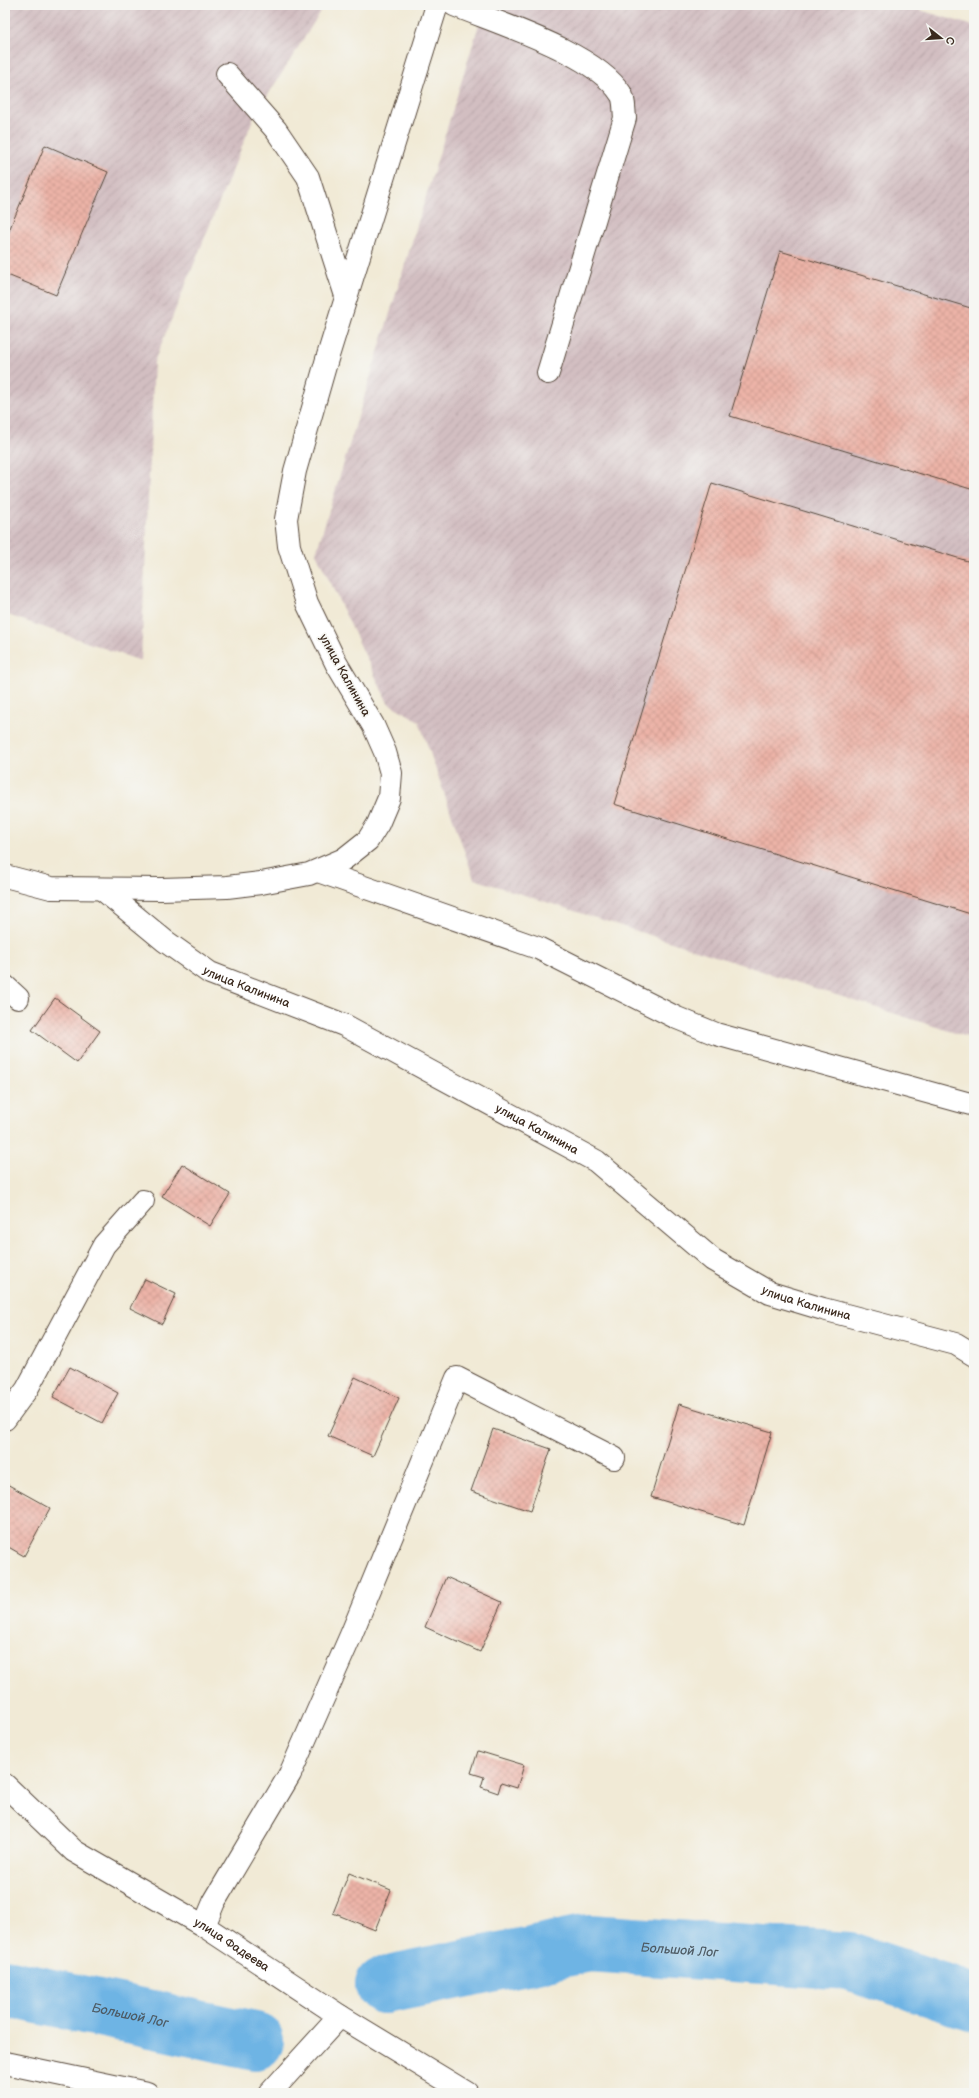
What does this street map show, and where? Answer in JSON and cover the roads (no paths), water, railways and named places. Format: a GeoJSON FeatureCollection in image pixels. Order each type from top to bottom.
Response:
{"type":"FeatureCollection","features":[{"type":"Feature","properties":{"kind":"street","name":"улица Калинина"},"geometry":{"type":"LineString","coordinates":[[5,876],[51,888],[161,889],[227,887],[309,874],[318,871],[344,859],[368,840],[378,824],[389,798],[391,773],[385,752],[373,725],[336,663],[307,603],[289,546],[286,519],[295,471],[346,296],[437,5]]}},
{"type":"Feature","properties":{"kind":"street"},"geometry":{"type":"LineString","coordinates":[[454,5],[571,53],[606,76],[622,96],[625,118],[548,373]]}},
{"type":"Feature","properties":{"kind":"street"},"geometry":{"type":"LineString","coordinates":[[228,74],[276,130],[308,177],[346,296]]}},
{"type":"Feature","properties":{"kind":"street"},"geometry":{"type":"LineString","coordinates":[[318,871],[538,948],[677,1018],[716,1034],[974,1105]]}},
{"type":"Feature","properties":{"kind":"street","name":"улица Калинина"},"geometry":{"type":"LineString","coordinates":[[102,888],[165,941],[210,973],[344,1025],[596,1161],[713,1260],[770,1293],[823,1309],[956,1344],[974,1355]]}},
{"type":"Feature","properties":{"kind":"street"},"geometry":{"type":"LineString","coordinates":[[5,1419],[27,1389],[104,1245],[143,1201]]}},
{"type":"Feature","properties":{"kind":"street"},"geometry":{"type":"LineString","coordinates":[[204,1926],[214,1902],[290,1774],[351,1635],[457,1378],[614,1458]]}},
{"type":"Feature","properties":{"kind":"street","name":"улица Фадеева"},"geometry":{"type":"LineString","coordinates":[[5,1785],[74,1851],[204,1926],[340,2016],[467,2093]]}},
{"type":"Feature","properties":{"kind":"street"},"geometry":{"type":"LineString","coordinates":[[270,2093],[340,2016]]}},
{"type":"Feature","properties":{"kind":"street"},"geometry":{"type":"LineString","coordinates":[[5,2063],[147,2093]]}},
{"type":"Feature","properties":{"kind":"waterway","name":"Большой Лог"},"geometry":{"type":"LineString","coordinates":[[384,1985],[589,1943],[849,1961],[974,2002]]}},
{"type":"Feature","properties":{"kind":"waterway","name":"Большой Лог"},"geometry":{"type":"LineString","coordinates":[[5,1988],[255,2041]]}}]}
